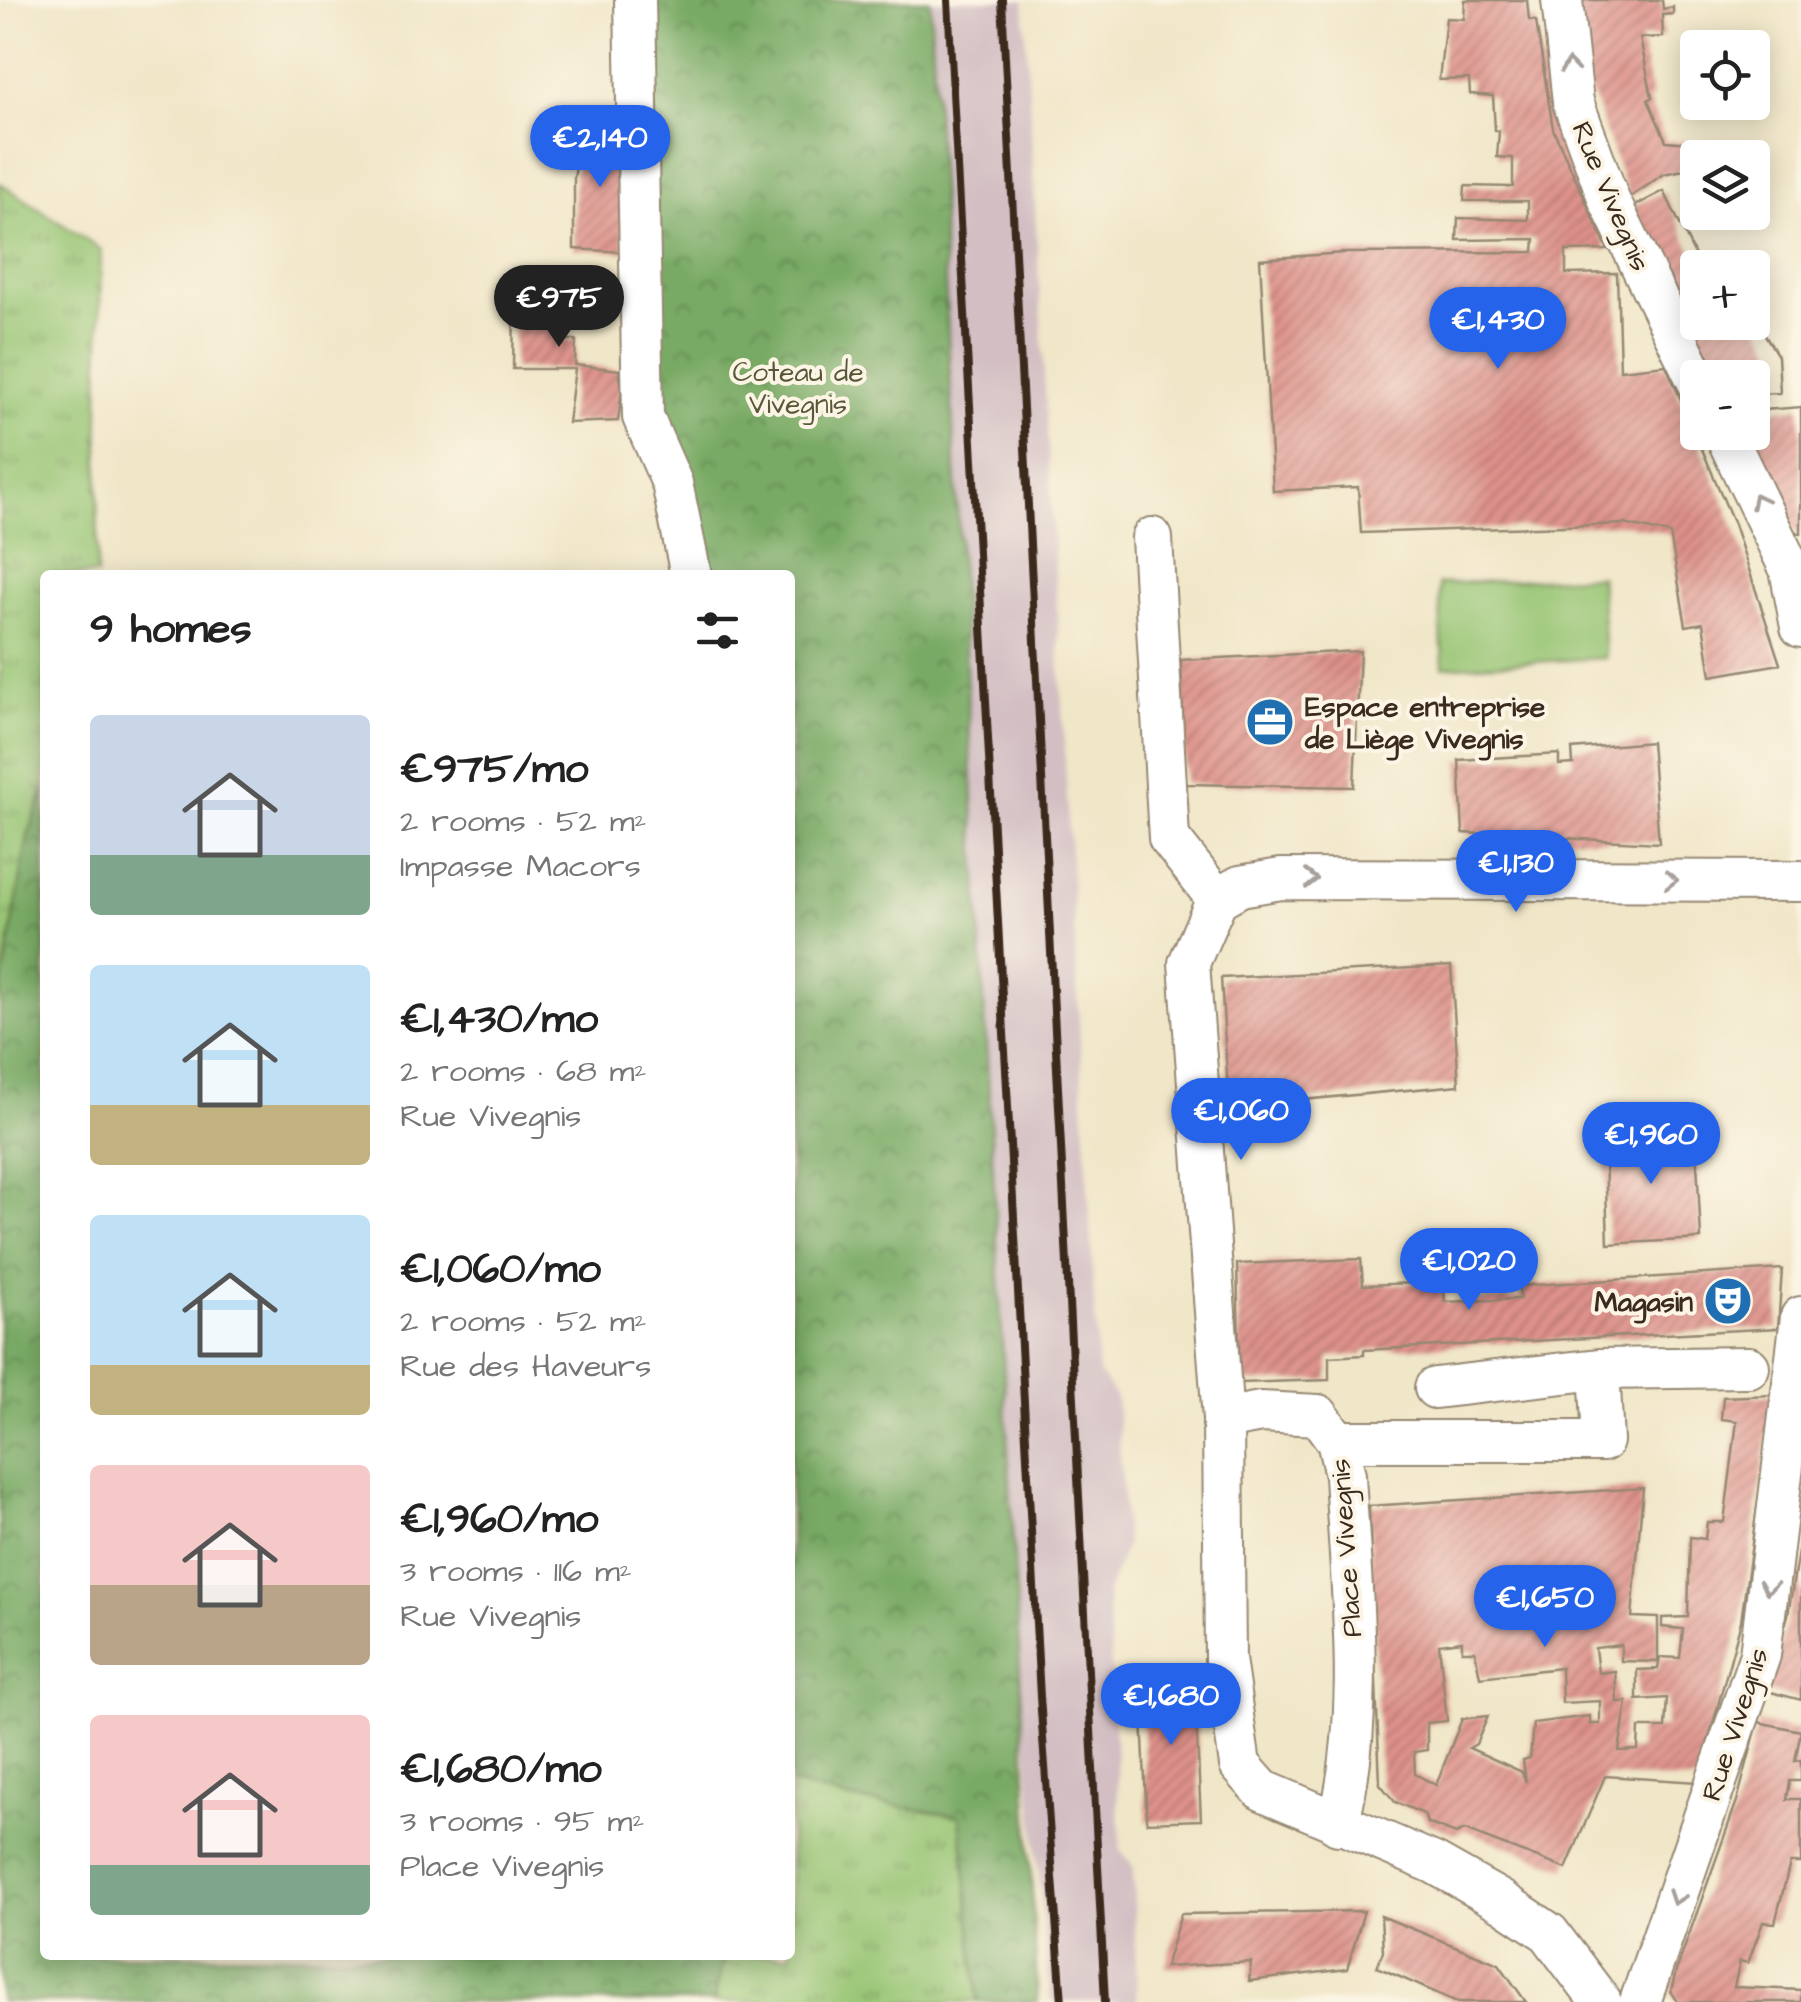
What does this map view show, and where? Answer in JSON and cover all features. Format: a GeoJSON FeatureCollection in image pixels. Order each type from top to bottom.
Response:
{"type":"FeatureCollection","features":[{"type":"Feature","properties":{"kind":"street"},"geometry":{"type":"LineString","coordinates":[[635,0],[643,417],[672,484],[690,570]]}},
{"type":"Feature","properties":{"kind":"street","name":"Rue Vivegnis"},"geometry":{"type":"LineString","coordinates":[[1562,0],[1573,102],[1609,200],[1687,360]]}},
{"type":"Feature","properties":{"kind":"street"},"geometry":{"type":"LineString","coordinates":[[1733,450],[1796,569],[1801,628]]}},
{"type":"Feature","properties":{"kind":"street"},"geometry":{"type":"LineString","coordinates":[[1152,538],[1169,838],[1174,850],[1217,899]]}},
{"type":"Feature","properties":{"kind":"street"},"geometry":{"type":"LineString","coordinates":[[1601,2002],[1549,1933],[1503,1902],[1434,1863],[1262,1790],[1240,1765],[1225,1659],[1224,1419],[1189,963],[1217,899],[1240,886],[1281,879],[1801,881]]}},
{"type":"Feature","properties":{"kind":"street","name":"Rue Vivegnis"},"geometry":{"type":"LineString","coordinates":[[1640,2002],[1760,1655],[1796,1395],[1801,1317]]}},
{"type":"Feature","properties":{"kind":"street"},"geometry":{"type":"LineString","coordinates":[[1435,1388],[1599,1369],[1749,1367]]}},
{"type":"Feature","properties":{"kind":"street"},"geometry":{"type":"LineString","coordinates":[[1337,1441],[1603,1442],[1599,1369]]}},
{"type":"Feature","properties":{"kind":"street","name":"Place Vivegnis"},"geometry":{"type":"LineString","coordinates":[[1224,1419],[1262,1412],[1318,1414],[1337,1441],[1345,1475],[1353,1712],[1352,1773],[1338,1825]]}},
{"type":"Feature","properties":{"kind":"shaded area"},"geometry":{"type":"Polygon","coordinates":[[[930,0],[1024,0],[1098,1372],[1116,1397],[1126,1544],[1107,1592],[1121,1851],[1133,1866],[1137,2002],[1051,2002],[1025,1736],[930,0]]]}},
{"type":"Feature","properties":{"kind":"green space","name":"Coteau de Vivegnis"},"geometry":{"type":"Polygon","coordinates":[[[650,0],[930,0],[1038,2002],[978,2002],[960,1816],[844,1798],[795,1784],[795,570],[689,570],[643,417],[650,0]]]}},
{"type":"Feature","properties":{"kind":"green space"},"geometry":{"type":"Polygon","coordinates":[[[0,183],[101,250],[97,570],[40,570],[40,802],[28,836],[0,999],[0,183]]]}},
{"type":"Feature","properties":{"kind":"green space"},"geometry":{"type":"Polygon","coordinates":[[[1600,576],[1605,658],[1443,667],[1439,584],[1600,576]]]}},
{"type":"Feature","properties":{"kind":"green space"},"geometry":{"type":"Polygon","coordinates":[[[40,802],[40,1960],[723,1960],[714,2002],[0,2002],[0,999],[28,836],[40,802]]]}},
{"type":"Feature","properties":{"kind":"green space"},"geometry":{"type":"Polygon","coordinates":[[[795,1784],[844,1798],[960,1815],[978,2002],[714,2002],[723,1960],[795,1960],[795,1784]]]}},
{"type":"Feature","properties":{"kind":"building"},"geometry":{"type":"Polygon","coordinates":[[[1465,0],[1527,0],[1529,20],[1536,21],[1553,129],[1608,250],[1566,251],[1566,274],[1617,273],[1620,370],[1666,365],[1680,398],[1680,450],[1702,450],[1734,524],[1780,664],[1711,676],[1703,623],[1686,626],[1670,534],[1624,524],[1361,533],[1358,487],[1273,491],[1260,259],[1344,253],[1534,252],[1535,239],[1457,240],[1458,218],[1528,220],[1528,201],[1464,201],[1465,186],[1513,187],[1513,158],[1497,157],[1499,131],[1495,130],[1493,96],[1470,94],[1469,79],[1439,80],[1446,18],[1464,19],[1465,0]]]}},
{"type":"Feature","properties":{"kind":"building"},"geometry":{"type":"Polygon","coordinates":[[[1576,0],[1662,0],[1663,9],[1673,7],[1673,14],[1662,15],[1663,37],[1640,38],[1652,97],[1648,100],[1666,141],[1680,142],[1680,171],[1664,174],[1629,198],[1589,87],[1576,0]]]}},
{"type":"Feature","properties":{"kind":"building"},"geometry":{"type":"Polygon","coordinates":[[[586,124],[622,125],[624,252],[574,249],[574,177],[586,124]]]}},
{"type":"Feature","properties":{"kind":"building"},"geometry":{"type":"Polygon","coordinates":[[[1664,191],[1692,250],[1680,250],[1680,300],[1633,207],[1664,191]]]}},
{"type":"Feature","properties":{"kind":"building"},"geometry":{"type":"Polygon","coordinates":[[[516,279],[561,279],[562,340],[576,340],[575,365],[619,370],[622,389],[618,421],[568,423],[575,369],[513,369],[514,305],[506,305],[506,284],[516,283],[516,279]]]}},
{"type":"Feature","properties":{"kind":"building"},"geometry":{"type":"Polygon","coordinates":[[[615,280],[617,310],[583,312],[581,282],[615,280]]]}},
{"type":"Feature","properties":{"kind":"building"},"geometry":{"type":"Polygon","coordinates":[[[1700,340],[1768,340],[1778,356],[1780,393],[1770,393],[1770,360],[1710,360],[1700,340]]]}},
{"type":"Feature","properties":{"kind":"building"},"geometry":{"type":"Polygon","coordinates":[[[1801,407],[1801,533],[1783,522],[1755,450],[1770,450],[1770,410],[1801,407]]]}},
{"type":"Feature","properties":{"kind":"building","name":"Espace entreprise de Liège Vivegnis"},"geometry":{"type":"Polygon","coordinates":[[[1360,651],[1354,787],[1185,784],[1181,660],[1360,651]]]}},
{"type":"Feature","properties":{"kind":"building"},"geometry":{"type":"Polygon","coordinates":[[[1651,742],[1659,843],[1463,833],[1459,760],[1559,754],[1559,765],[1573,764],[1572,749],[1651,742]]]}},
{"type":"Feature","properties":{"kind":"building"},"geometry":{"type":"Polygon","coordinates":[[[1451,966],[1459,1085],[1229,1107],[1221,978],[1451,966]]]}},
{"type":"Feature","properties":{"kind":"building"},"geometry":{"type":"Polygon","coordinates":[[[1664,1126],[1664,1142],[1696,1142],[1701,1239],[1608,1244],[1604,1129],[1664,1126]]]}},
{"type":"Feature","properties":{"kind":"building"},"geometry":{"type":"Polygon","coordinates":[[[1361,1259],[1363,1285],[1443,1282],[1445,1302],[1520,1299],[1519,1286],[1782,1269],[1778,1328],[1364,1350],[1364,1355],[1329,1357],[1329,1380],[1240,1383],[1237,1264],[1361,1259]]]}},
{"type":"Feature","properties":{"kind":"building"},"geometry":{"type":"Polygon","coordinates":[[[1773,1395],[1741,1621],[1697,1782],[1605,1776],[1566,1869],[1465,1830],[1456,1834],[1427,1823],[1424,1814],[1395,1802],[1380,1784],[1369,1506],[1643,1488],[1632,1617],[1658,1618],[1658,1662],[1621,1661],[1621,1645],[1595,1648],[1598,1673],[1615,1671],[1617,1702],[1627,1702],[1619,1751],[1638,1750],[1639,1728],[1665,1728],[1667,1698],[1637,1700],[1637,1670],[1658,1669],[1660,1657],[1680,1658],[1683,1629],[1662,1627],[1662,1618],[1688,1617],[1690,1537],[1705,1539],[1707,1522],[1724,1522],[1737,1421],[1721,1419],[1723,1397],[1773,1395]],[[1462,1641],[1439,1644],[1447,1721],[1427,1723],[1427,1750],[1414,1752],[1415,1774],[1436,1785],[1462,1719],[1488,1716],[1476,1744],[1469,1748],[1522,1772],[1526,1782],[1523,1760],[1530,1758],[1533,1723],[1590,1716],[1590,1724],[1600,1724],[1600,1701],[1562,1703],[1561,1668],[1480,1677],[1475,1651],[1462,1651],[1462,1641]]]}},
{"type":"Feature","properties":{"kind":"building"},"geometry":{"type":"Polygon","coordinates":[[[1799,1545],[1801,1700],[1767,1691],[1788,1615],[1799,1545]]]}},
{"type":"Feature","properties":{"kind":"building"},"geometry":{"type":"Polygon","coordinates":[[[1194,1673],[1201,1820],[1147,1822],[1140,1676],[1194,1673]]]}},
{"type":"Feature","properties":{"kind":"building"},"geometry":{"type":"Polygon","coordinates":[[[1758,1722],[1801,1731],[1795,1761],[1801,1760],[1801,1781],[1790,1781],[1787,1799],[1801,1799],[1801,1863],[1790,1863],[1775,1923],[1763,1922],[1748,1963],[1740,1961],[1734,1987],[1801,1990],[1801,2002],[1678,2002],[1671,1991],[1676,1971],[1737,1801],[1758,1722]]]}},
{"type":"Feature","properties":{"kind":"building"},"geometry":{"type":"Polygon","coordinates":[[[1364,1911],[1347,1969],[1249,1981],[1251,1962],[1165,1967],[1181,1914],[1364,1911]]]}},
{"type":"Feature","properties":{"kind":"building"},"geometry":{"type":"Polygon","coordinates":[[[1381,1916],[1499,1964],[1526,2002],[1457,2002],[1377,1967],[1383,1951],[1381,1916]]]}},
{"type":"Feature","properties":{"kind":"railway"},"geometry":{"type":"LineString","coordinates":[[948,0],[1040,1697],[1062,2002]]}},
{"type":"Feature","properties":{"kind":"railway"},"geometry":{"type":"LineString","coordinates":[[1002,0],[1105,2002]]}},
{"type":"Feature","properties":{"kind":"place","name":"Espace entreprise de Liège Vivegnis"},"geometry":{"type":"Point","coordinates":[1270,722]}},
{"type":"Feature","properties":{"kind":"place","name":"Magasin"},"geometry":{"type":"Point","coordinates":[1728,1301]}}]}
